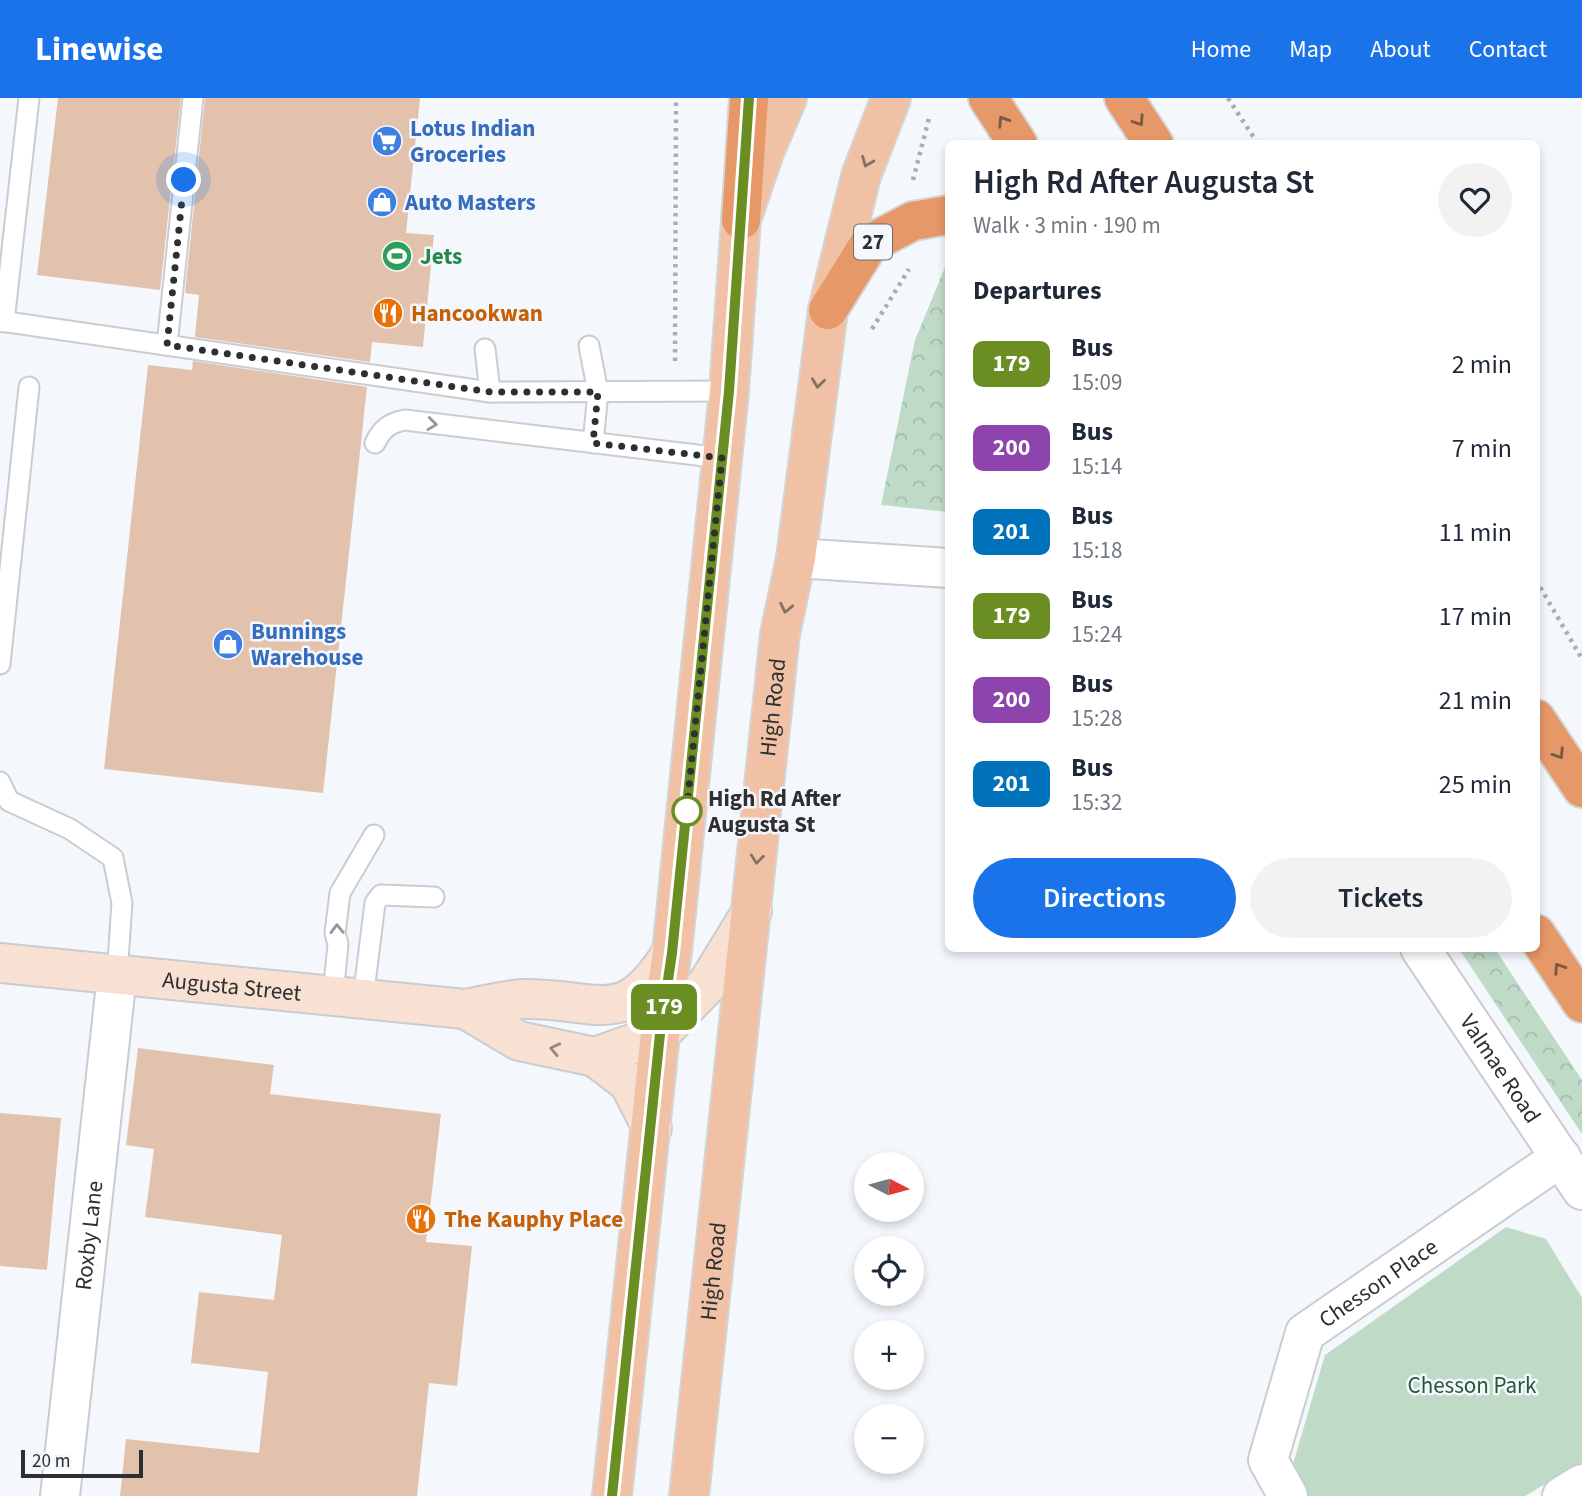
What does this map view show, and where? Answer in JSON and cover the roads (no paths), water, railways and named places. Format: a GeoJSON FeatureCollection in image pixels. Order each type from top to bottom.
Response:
{"type":"FeatureCollection","features":[{"type":"Feature","properties":{"kind":"highway"},"geometry":{"type":"LineString","coordinates":[[741,220],[749,98]]}},
{"type":"Feature","properties":{"kind":"highway"},"geometry":{"type":"LineString","coordinates":[[988,98],[1015,140]]}},
{"type":"Feature","properties":{"kind":"highway"},"geometry":{"type":"LineString","coordinates":[[1124,98],[1151,140]]}},
{"type":"Feature","properties":{"kind":"highway","name":"27"},"geometry":{"type":"LineString","coordinates":[[828,310],[869,244],[913,221],[945,216]]}},
{"type":"Feature","properties":{"kind":"highway"},"geometry":{"type":"LineString","coordinates":[[1540,725],[1582,788]]}},
{"type":"Feature","properties":{"kind":"highway"},"geometry":{"type":"LineString","coordinates":[[1540,940],[1582,1003]]}},
{"type":"Feature","properties":{"kind":"main road"},"geometry":{"type":"LineString","coordinates":[[612,1496],[660,1034],[672,953],[729,391],[741,220],[764,152],[787,98]]}},
{"type":"Feature","properties":{"kind":"main road","name":"High Road"},"geometry":{"type":"LineString","coordinates":[[689,1496],[780,634],[796,558],[828,310],[861,176],[891,98]]}},
{"type":"Feature","properties":{"kind":"street"},"geometry":{"type":"LineString","coordinates":[[796,558],[945,568]]}},
{"type":"Feature","properties":{"kind":"street"},"geometry":{"type":"LineString","coordinates":[[595,1057],[660,1034],[706,986],[752,911]]}},
{"type":"Feature","properties":{"kind":"street","name":"Valmae Road"},"geometry":{"type":"LineString","coordinates":[[1423,952],[1582,1190]]}},
{"type":"Feature","properties":{"kind":"street","name":"Augusta Street"},"geometry":{"type":"LineString","coordinates":[[0,963],[465,1009],[522,999],[602,1005],[633,1000],[654,982],[672,953]]}},
{"type":"Feature","properties":{"kind":"street","name":"Roxby Lane"},"geometry":{"type":"LineString","coordinates":[[60,1496],[117,975]]}},
{"type":"Feature","properties":{"kind":"street","name":"Augusta Street"},"geometry":{"type":"LineString","coordinates":[[465,1009],[519,1041],[595,1057]]}},
{"type":"Feature","properties":{"kind":"street"},"geometry":{"type":"LineString","coordinates":[[595,1057],[629,1083],[652,1128]]}},
{"type":"Feature","properties":{"kind":"street","name":"Chesson Place"},"geometry":{"type":"LineString","coordinates":[[1288,1496],[1268,1460],[1304,1333],[1561,1157]]}},
{"type":"Feature","properties":{"kind":"street"},"geometry":{"type":"LineString","coordinates":[[1562,1496],[1582,1484]]}},
{"type":"Feature","properties":{"kind":"lane"},"geometry":{"type":"LineString","coordinates":[[29,98],[2,322],[490,392],[729,391]]}},
{"type":"Feature","properties":{"kind":"lane"},"geometry":{"type":"LineString","coordinates":[[167,345],[193,98]]}},
{"type":"Feature","properties":{"kind":"lane"},"geometry":{"type":"LineString","coordinates":[[589,346],[598,392],[593,443]]}},
{"type":"Feature","properties":{"kind":"lane"},"geometry":{"type":"LineString","coordinates":[[485,349],[490,392]]}},
{"type":"Feature","properties":{"kind":"lane"},"geometry":{"type":"LineString","coordinates":[[0,664],[29,387]]}},
{"type":"Feature","properties":{"kind":"lane"},"geometry":{"type":"LineString","coordinates":[[374,443],[380,433],[392,423],[405,420],[722,458]]}},
{"type":"Feature","properties":{"kind":"lane"},"geometry":{"type":"LineString","coordinates":[[0,782],[9,801],[70,829],[113,858],[122,903],[117,975]]}},
{"type":"Feature","properties":{"kind":"lane"},"geometry":{"type":"LineString","coordinates":[[348,998],[335,933],[340,893],[374,835]]}},
{"type":"Feature","properties":{"kind":"lane"},"geometry":{"type":"LineString","coordinates":[[348,998],[374,903],[381,895],[390,894],[434,897]]}},
{"type":"Feature","properties":{"kind":"place","name":"Lotus Indian Groceries"},"geometry":{"type":"Point","coordinates":[387,141]}},
{"type":"Feature","properties":{"kind":"place","name":"Auto Masters"},"geometry":{"type":"Point","coordinates":[382,202]}},
{"type":"Feature","properties":{"kind":"place","name":"Jets"},"geometry":{"type":"Point","coordinates":[397,256]}},
{"type":"Feature","properties":{"kind":"place","name":"Hancookwan"},"geometry":{"type":"Point","coordinates":[388,313]}},
{"type":"Feature","properties":{"kind":"place","name":"Bunnings Warehouse"},"geometry":{"type":"Point","coordinates":[228,644]}},
{"type":"Feature","properties":{"kind":"place","name":"High Rd After Augusta St"},"geometry":{"type":"Point","coordinates":[687,811]}},
{"type":"Feature","properties":{"kind":"place","name":"The Kauphy Place"},"geometry":{"type":"Point","coordinates":[421,1219]}},
{"type":"Feature","properties":{"kind":"park label","name":"Chesson Park"},"geometry":{"type":"Point","coordinates":[1472,1385]}}]}
